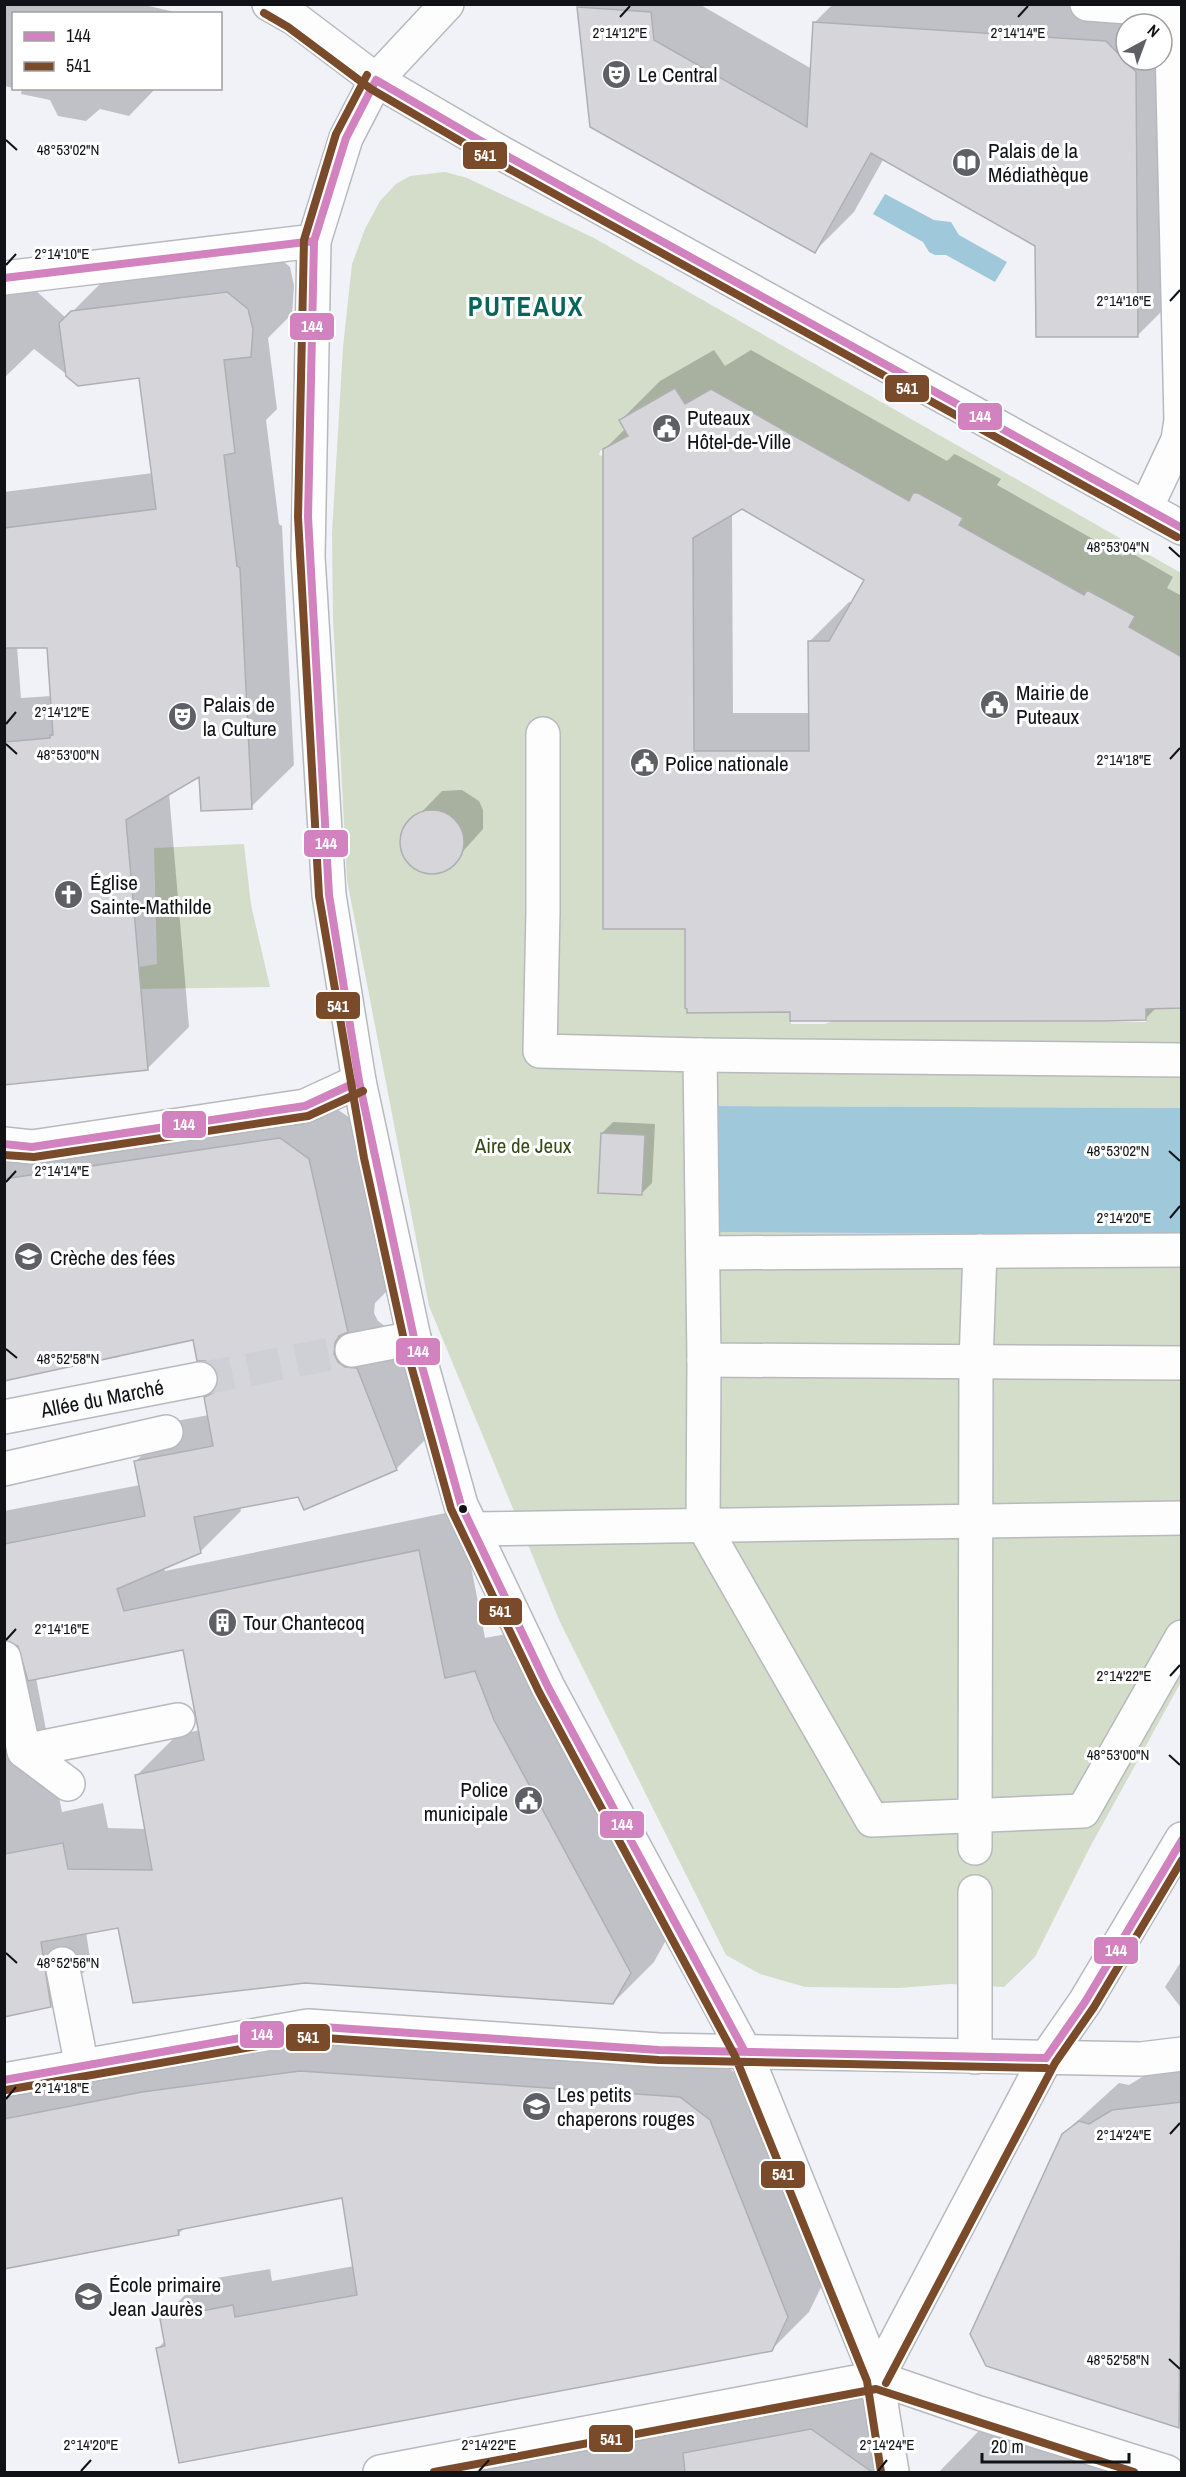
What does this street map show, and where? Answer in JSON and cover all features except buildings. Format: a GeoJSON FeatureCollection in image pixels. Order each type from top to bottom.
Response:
{"type":"FeatureCollection","features":[{"type":"Feature","properties":{"kind":"street"},"geometry":{"type":"LineString","coordinates":[[268,4],[294,18],[376,80],[498,151],[1182,528]]}},
{"type":"Feature","properties":{"kind":"street"},"geometry":{"type":"LineString","coordinates":[[447,4],[376,80],[346,138],[314,241],[309,569],[329,895],[359,1081],[414,1338],[460,1505],[548,1687],[746,2052],[877,2378],[892,2472]]}},
{"type":"Feature","properties":{"kind":"street"},"geometry":{"type":"LineString","coordinates":[[1087,4],[1174,8],[1181,420],[1178,440],[1146,508]]}},
{"type":"Feature","properties":{"kind":"street"},"geometry":{"type":"LineString","coordinates":[[4,278],[314,241]]}},
{"type":"Feature","properties":{"kind":"street"},"geometry":{"type":"LineString","coordinates":[[543,734],[540,1051],[1182,1060]]}},
{"type":"Feature","properties":{"kind":"street"},"geometry":{"type":"LineString","coordinates":[[700,1055],[704,1360],[703,1526],[872,1820],[1083,1811],[1182,1637]]}},
{"type":"Feature","properties":{"kind":"street"},"geometry":{"type":"LineString","coordinates":[[4,1144],[32,1147],[305,1106],[359,1081]]}},
{"type":"Feature","properties":{"kind":"street"},"geometry":{"type":"LineString","coordinates":[[703,1253],[1182,1250]]}},
{"type":"Feature","properties":{"kind":"street"},"geometry":{"type":"LineString","coordinates":[[975,1848],[977,1815],[975,1362],[980,1251]]}},
{"type":"Feature","properties":{"kind":"street"},"geometry":{"type":"LineString","coordinates":[[352,1350],[414,1338]]}},
{"type":"Feature","properties":{"kind":"street"},"geometry":{"type":"LineString","coordinates":[[704,1360],[1182,1363]]}},
{"type":"Feature","properties":{"kind":"street","name":"Allée du Marché"},"geometry":{"type":"LineString","coordinates":[[4,1417],[200,1379]]}},
{"type":"Feature","properties":{"kind":"street"},"geometry":{"type":"LineString","coordinates":[[4,1468],[166,1432]]}},
{"type":"Feature","properties":{"kind":"street"},"geometry":{"type":"LineString","coordinates":[[473,1529],[1182,1518]]}},
{"type":"Feature","properties":{"kind":"street"},"geometry":{"type":"LineString","coordinates":[[4,1658],[24,1751],[68,1784]]}},
{"type":"Feature","properties":{"kind":"street"},"geometry":{"type":"LineString","coordinates":[[24,1751],[178,1720]]}},
{"type":"Feature","properties":{"kind":"street"},"geometry":{"type":"LineString","coordinates":[[877,2378],[1046,2058],[1085,2002],[1182,1839]]}},
{"type":"Feature","properties":{"kind":"street"},"geometry":{"type":"LineString","coordinates":[[975,1892],[975,2056]]}},
{"type":"Feature","properties":{"kind":"street"},"geometry":{"type":"LineString","coordinates":[[62,1964],[82,2067]]}},
{"type":"Feature","properties":{"kind":"street"},"geometry":{"type":"LineString","coordinates":[[4,2080],[308,2026],[659,2050],[1141,2059],[1182,2054]]}},
{"type":"Feature","properties":{"kind":"street"},"geometry":{"type":"LineString","coordinates":[[380,2472],[877,2378],[1167,2472]]}},
{"type":"Feature","properties":{"kind":"green space","name":"Aire de Jeux"},"geometry":{"type":"Polygon","coordinates":[[[445,172],[467,178],[594,238],[1181,573],[1181,657],[1129,627],[1134,619],[1132,615],[1088,590],[1084,595],[959,525],[963,519],[913,493],[909,501],[711,389],[685,404],[674,388],[619,419],[628,436],[600,451],[599,455],[603,456],[603,928],[685,929],[685,1008],[790,1011],[791,1024],[825,1024],[835,1020],[1146,1022],[1146,1009],[1181,1008],[1181,1108],[710,1106],[1181,1235],[1181,1682],[1090,1847],[1035,1957],[1004,1987],[950,1984],[899,1988],[805,1987],[760,1974],[726,1955],[560,1622],[429,1306],[347,880],[333,618],[332,533],[343,347],[352,264],[365,229],[380,201],[396,184],[410,176],[445,172]]]}},
{"type":"Feature","properties":{"kind":"green space"},"geometry":{"type":"Polygon","coordinates":[[[244,844],[251,905],[270,987],[141,989],[139,967],[157,964],[154,848],[244,844]]]}},
{"type":"Feature","properties":{"kind":"water"},"geometry":{"type":"Polygon","coordinates":[[[885,194],[934,220],[951,222],[959,235],[1007,262],[995,282],[946,255],[935,255],[929,252],[923,242],[873,214],[885,194]]]}},
{"type":"Feature","properties":{"kind":"water"},"geometry":{"type":"Polygon","coordinates":[[[709,1106],[1181,1108],[1181,1235],[709,1232],[709,1106]]]}},
{"type":"Feature","properties":{"kind":"tunnel"},"geometry":{"type":"LineString","coordinates":[[200,1379],[352,1350]]}},
{"type":"Feature","properties":{"kind":"transit line","name":"541"},"geometry":{"type":"LineString","coordinates":[[264,13],[288,27],[371,89],[493,160],[1177,537]]}},
{"type":"Feature","properties":{"kind":"transit line","name":"541"},"geometry":{"type":"LineString","coordinates":[[367,75],[336,134],[304,240],[298,517],[319,896],[364,1158],[404,1340],[451,1509],[539,1692],[735,2056],[867,2381],[881,2472]]}},
{"type":"Feature","properties":{"kind":"transit line","name":"144"},"geometry":{"type":"LineString","coordinates":[[376,80],[346,138],[314,241],[308,517],[329,895],[359,1081],[414,1338],[461,1505],[548,1687],[745,2052]]}},
{"type":"Feature","properties":{"kind":"transit line","name":"144"},"geometry":{"type":"LineString","coordinates":[[376,80],[498,151],[1182,528]]}},
{"type":"Feature","properties":{"kind":"transit line","name":"144"},"geometry":{"type":"LineString","coordinates":[[4,278],[314,241]]}},
{"type":"Feature","properties":{"kind":"transit line","name":"144"},"geometry":{"type":"LineString","coordinates":[[4,1144],[32,1147],[305,1106],[359,1081]]}},
{"type":"Feature","properties":{"kind":"transit line","name":"541"},"geometry":{"type":"LineString","coordinates":[[4,1155],[34,1157],[308,1116],[363,1091]]}},
{"type":"Feature","properties":{"kind":"transit line","name":"144"},"geometry":{"type":"LineString","coordinates":[[1046,2058],[1085,2002],[1182,1840]]}},
{"type":"Feature","properties":{"kind":"transit line","name":"541"},"geometry":{"type":"LineString","coordinates":[[886,2383],[1055,2063],[1094,2007],[1182,1860]]}},
{"type":"Feature","properties":{"kind":"transit line","name":"144"},"geometry":{"type":"LineString","coordinates":[[4,2080],[308,2026],[659,2050],[1046,2058]]}},
{"type":"Feature","properties":{"kind":"transit line","name":"541"},"geometry":{"type":"LineString","coordinates":[[6,2090],[309,2037],[659,2060],[1046,2068]]}},
{"type":"Feature","properties":{"kind":"transit line","name":"541"},"geometry":{"type":"LineString","coordinates":[[434,2472],[876,2389],[1134,2472]]}},
{"type":"Feature","properties":{"kind":"place","name":"Le Central"},"geometry":{"type":"Point","coordinates":[617,74]}},
{"type":"Feature","properties":{"kind":"place","name":"Palais de la Médiathèque"},"geometry":{"type":"Point","coordinates":[967,162]}},
{"type":"Feature","properties":{"kind":"place","name":"Puteaux Hôtel-de-Ville"},"geometry":{"type":"Point","coordinates":[666,429]}},
{"type":"Feature","properties":{"kind":"place","name":"Mairie de Puteaux"},"geometry":{"type":"Point","coordinates":[995,704]}},
{"type":"Feature","properties":{"kind":"place","name":"Palais de la Culture"},"geometry":{"type":"Point","coordinates":[182,716]}},
{"type":"Feature","properties":{"kind":"place","name":"Police nationale"},"geometry":{"type":"Point","coordinates":[644,763]}},
{"type":"Feature","properties":{"kind":"place","name":"Église Sainte-Mathilde"},"geometry":{"type":"Point","coordinates":[69,894]}},
{"type":"Feature","properties":{"kind":"place","name":"Crèche des fées"},"geometry":{"type":"Point","coordinates":[29,1257]}},
{"type":"Feature","properties":{"kind":"place","name":"Tour Chantecoq"},"geometry":{"type":"Point","coordinates":[222,1622]}},
{"type":"Feature","properties":{"kind":"place","name":"Police municipale"},"geometry":{"type":"Point","coordinates":[529,1801]}},
{"type":"Feature","properties":{"kind":"place","name":"Les petits chaperons rouges"},"geometry":{"type":"Point","coordinates":[536,2106]}},
{"type":"Feature","properties":{"kind":"place","name":"École primaire Jean Jaurès"},"geometry":{"type":"Point","coordinates":[88,2296]}},
{"type":"Feature","properties":{"kind":"district","name":"PUTEAUX"},"geometry":{"type":"Point","coordinates":[526,306]}}]}
